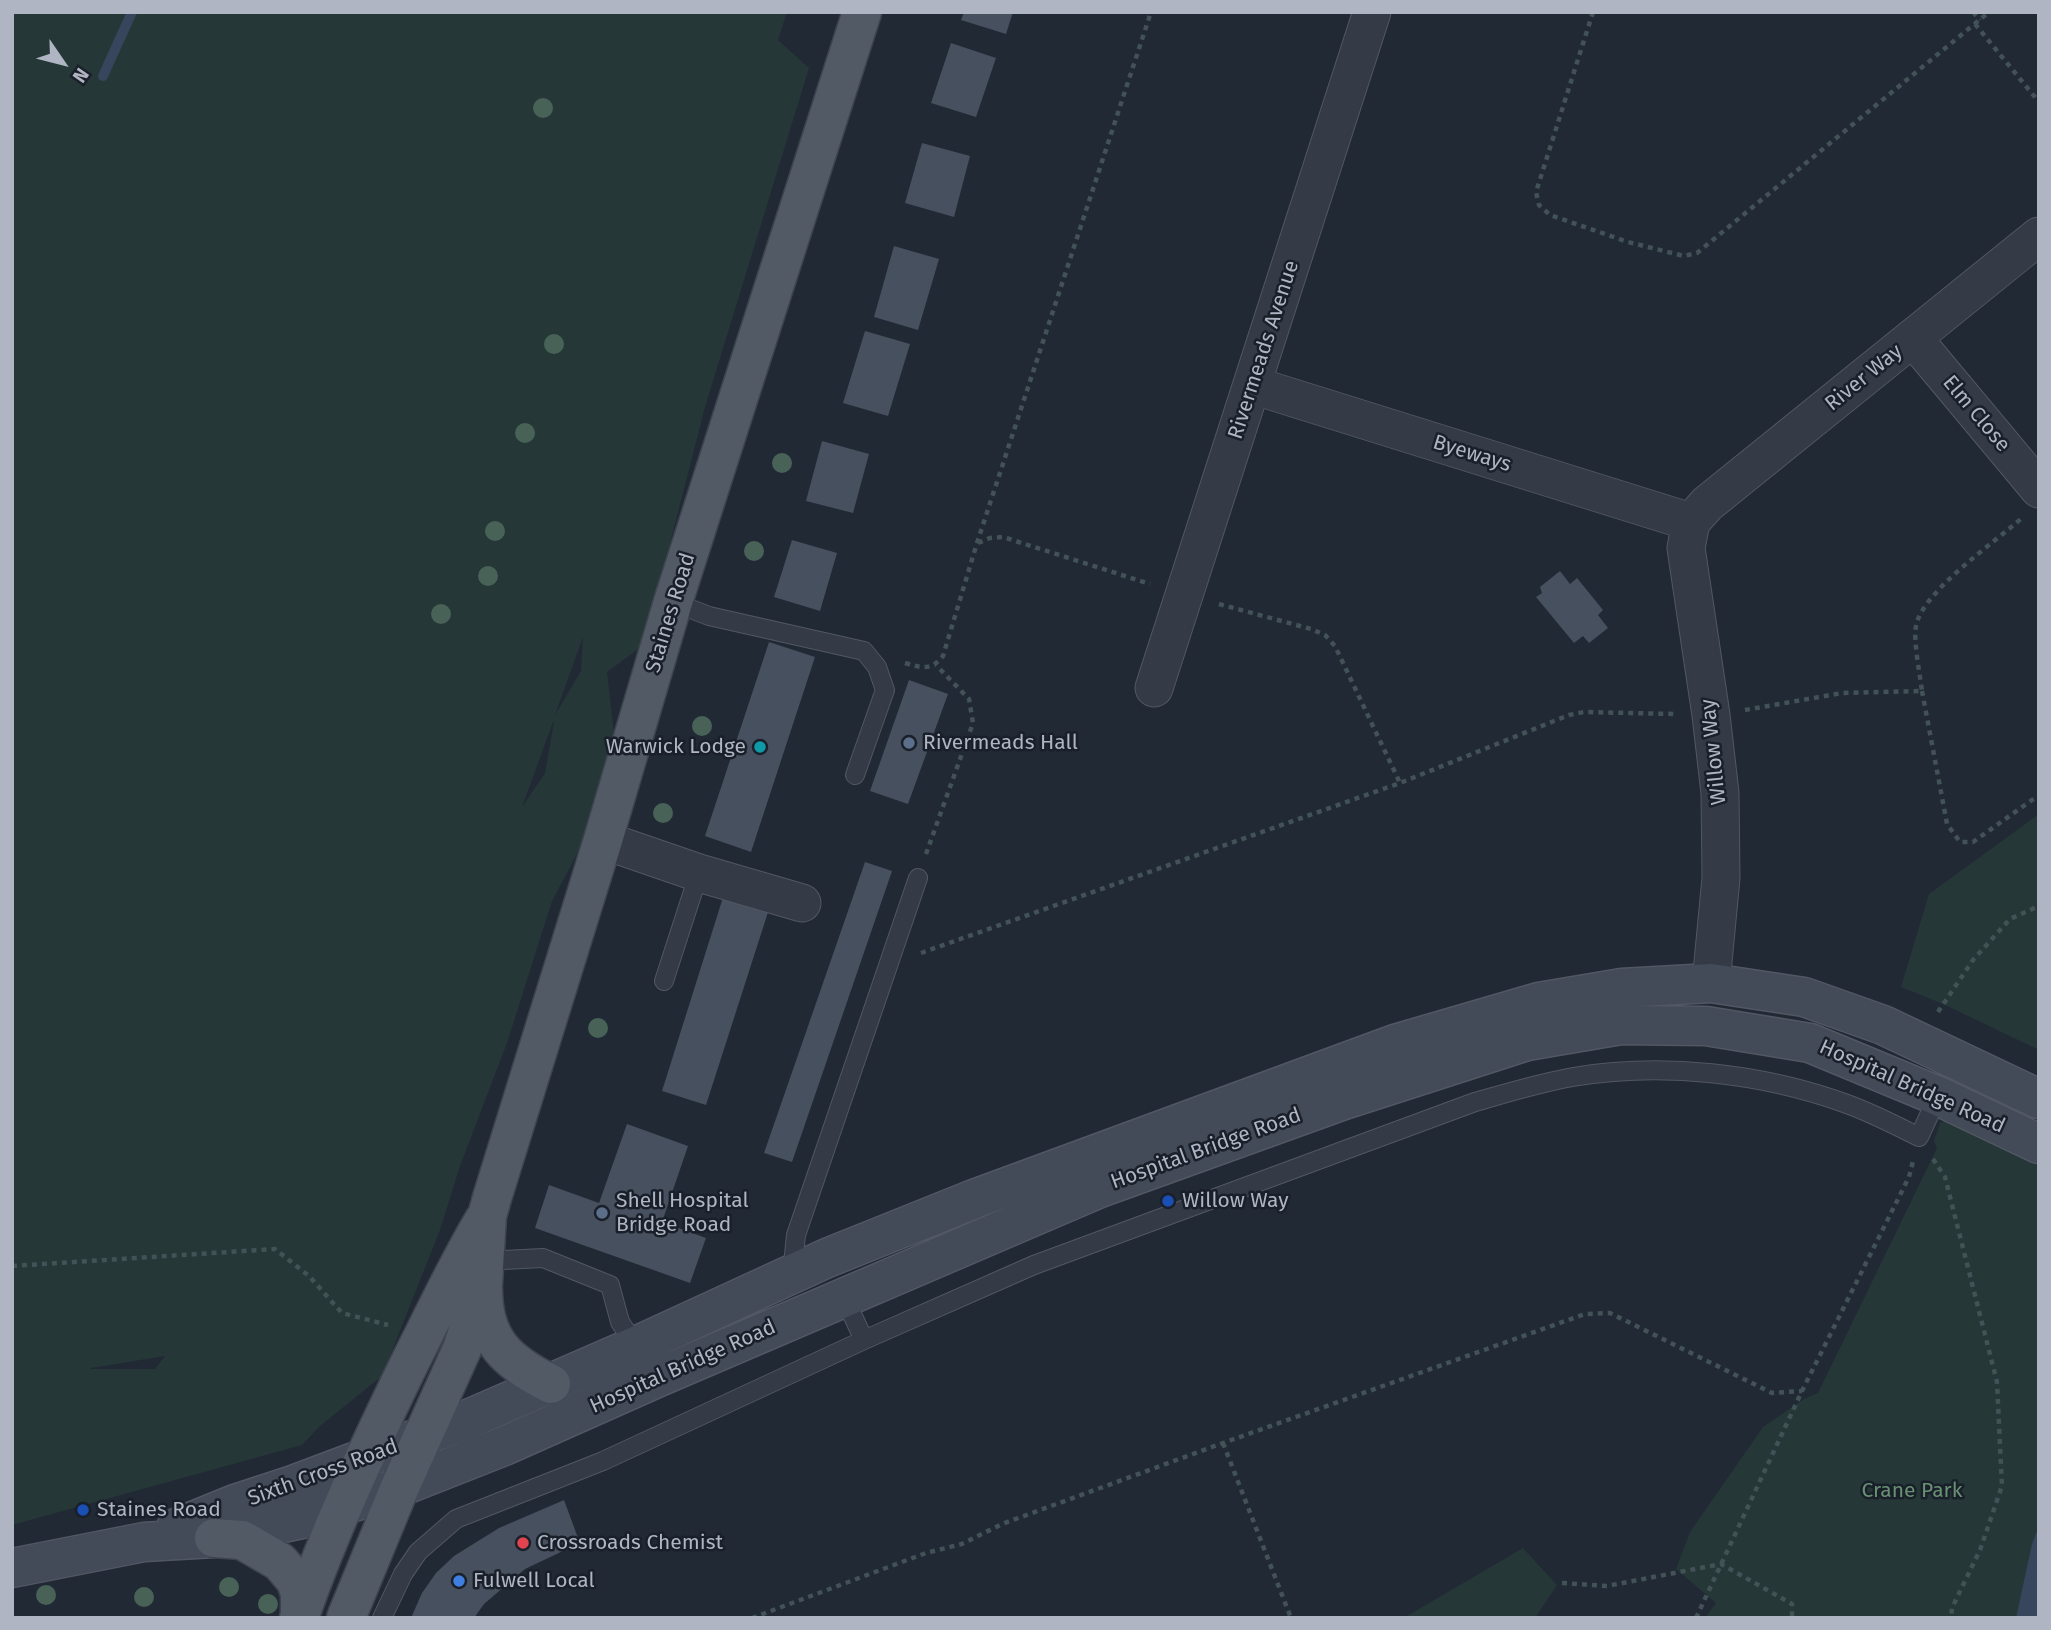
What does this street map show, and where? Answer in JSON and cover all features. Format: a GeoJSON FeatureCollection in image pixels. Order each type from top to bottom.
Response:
{"type":"FeatureCollection","features":[{"type":"Feature","properties":{"kind":"main road","name":"Staines Road"},"geometry":{"type":"LineString","coordinates":[[299,1617],[341,1507],[363,1458],[458,1265],[487,1216],[673,602],[862,12]]}},
{"type":"Feature","properties":{"kind":"main road"},"geometry":{"type":"LineString","coordinates":[[1706,1026],[1711,983]]}},
{"type":"Feature","properties":{"kind":"main road","name":"Hospital Bridge Road"},"geometry":{"type":"LineString","coordinates":[[424,1436],[551,1384],[827,1258],[974,1199],[1395,1044],[1539,1002],[1622,988],[1711,983],[1804,997],[1883,1025],[2039,1099]]}},
{"type":"Feature","properties":{"kind":"main road","name":"Hospital Bridge Road"},"geometry":{"type":"LineString","coordinates":[[400,1487],[514,1442],[1100,1188],[1344,1100],[1527,1041],[1621,1025],[1706,1026],[1810,1043],[1938,1096],[2039,1143]]}},
{"type":"Feature","properties":{"kind":"main road"},"geometry":{"type":"LineString","coordinates":[[1938,1096],[1955,1059]]}},
{"type":"Feature","properties":{"kind":"main road","name":"Staines Road"},"geometry":{"type":"LineString","coordinates":[[346,1618],[400,1487],[462,1349],[484,1272],[487,1216]]}},
{"type":"Feature","properties":{"kind":"main road"},"geometry":{"type":"LineString","coordinates":[[827,1258],[844,1297]]}},
{"type":"Feature","properties":{"kind":"main road"},"geometry":{"type":"LineString","coordinates":[[484,1272],[483,1307],[487,1325],[496,1343],[503,1353],[520,1366],[551,1384]]}},
{"type":"Feature","properties":{"kind":"main road","name":"Sixth Cross Road"},"geometry":{"type":"LineString","coordinates":[[144,1542],[202,1517],[424,1436]]}},
{"type":"Feature","properties":{"kind":"main road","name":"Sixth Cross Road"},"geometry":{"type":"LineString","coordinates":[[12,1568],[144,1542],[214,1538],[302,1518],[400,1487]]}},
{"type":"Feature","properties":{"kind":"main road"},"geometry":{"type":"LineString","coordinates":[[214,1538],[242,1540],[280,1562],[296,1581],[300,1594],[299,1617]]}},
{"type":"Feature","properties":{"kind":"street","name":"Rivermeads Avenue"},"geometry":{"type":"LineString","coordinates":[[1154,688],[1372,12]]}},
{"type":"Feature","properties":{"kind":"street","name":"River Way"},"geometry":{"type":"LineString","coordinates":[[1691,522],[1707,504],[2039,236]]}},
{"type":"Feature","properties":{"kind":"street","name":"Elm Close"},"geometry":{"type":"LineString","coordinates":[[1913,338],[2034,501]]}},
{"type":"Feature","properties":{"kind":"street","name":"Byeways"},"geometry":{"type":"LineString","coordinates":[[1252,385],[1691,522]]}},
{"type":"Feature","properties":{"kind":"street","name":"Willow Way"},"geometry":{"type":"LineString","coordinates":[[1691,522],[1686,548],[1720,793],[1721,878],[1711,983]]}},
{"type":"Feature","properties":{"kind":"street"},"geometry":{"type":"LineString","coordinates":[[603,840],[699,873],[802,902]]}},
{"type":"Feature","properties":{"kind":"lane"},"geometry":{"type":"LineString","coordinates":[[673,602],[709,616],[864,651],[877,667],[885,690],[855,775]]}},
{"type":"Feature","properties":{"kind":"lane"},"geometry":{"type":"LineString","coordinates":[[664,981],[699,873]]}},
{"type":"Feature","properties":{"kind":"lane"},"geometry":{"type":"LineString","coordinates":[[792,1274],[796,1235],[918,878]]}},
{"type":"Feature","properties":{"kind":"lane"},"geometry":{"type":"LineString","coordinates":[[382,1618],[403,1574],[418,1552],[456,1519],[603,1461],[864,1340],[1034,1265],[1475,1102],[1574,1077],[1665,1071],[1744,1078],[1823,1096],[1858,1108],[1919,1137],[1938,1096]]}},
{"type":"Feature","properties":{"kind":"lane"},"geometry":{"type":"LineString","coordinates":[[484,1272],[543,1258],[610,1285],[621,1322],[636,1346]]}},
{"type":"Feature","properties":{"kind":"lane"},"geometry":{"type":"LineString","coordinates":[[844,1297],[864,1340]]}},
{"type":"Feature","properties":{"kind":"path"},"geometry":{"type":"LineString","coordinates":[[864,651],[926,669],[936,665],[943,656],[977,543],[1151,12]]}},
{"type":"Feature","properties":{"kind":"path"},"geometry":{"type":"LineString","coordinates":[[1593,12],[1536,192],[1539,205],[1550,215],[1628,242],[1684,256],[1698,253],[1989,12]]}},
{"type":"Feature","properties":{"kind":"path"},"geometry":{"type":"LineString","coordinates":[[1973,12],[2039,102]]}},
{"type":"Feature","properties":{"kind":"path"},"geometry":{"type":"LineString","coordinates":[[2034,501],[1937,591],[1923,607],[1915,627],[1922,691],[1947,824],[1960,842],[1973,842],[2039,794]]}},
{"type":"Feature","properties":{"kind":"path"},"geometry":{"type":"LineString","coordinates":[[977,543],[1003,537],[1184,595],[1325,635],[1335,646],[1400,783]]}},
{"type":"Feature","properties":{"kind":"path"},"geometry":{"type":"LineString","coordinates":[[918,878],[973,723],[969,699],[936,665]]}},
{"type":"Feature","properties":{"kind":"path"},"geometry":{"type":"LineString","coordinates":[[887,965],[1400,783],[1569,715],[1584,712],[1711,715],[1842,693],[1922,691]]}},
{"type":"Feature","properties":{"kind":"path"},"geometry":{"type":"LineString","coordinates":[[1921,1043],[1973,960],[2010,919],[2039,906]]}},
{"type":"Feature","properties":{"kind":"path"},"geometry":{"type":"LineString","coordinates":[[1696,1618],[1802,1391],[1909,1177],[1919,1137]]}},
{"type":"Feature","properties":{"kind":"path"},"geometry":{"type":"LineString","coordinates":[[1919,1137],[1945,1177],[1997,1382],[2002,1486],[1980,1550],[1952,1608],[1951,1618]]}},
{"type":"Feature","properties":{"kind":"path"},"geometry":{"type":"LineString","coordinates":[[12,1266],[275,1249],[309,1276],[342,1313],[395,1327]]}},
{"type":"Feature","properties":{"kind":"path"},"geometry":{"type":"LineString","coordinates":[[752,1618],[926,1553],[962,1544],[1002,1524],[1223,1443],[1585,1314],[1610,1313],[1772,1393],[1802,1391]]}},
{"type":"Feature","properties":{"kind":"path"},"geometry":{"type":"LineString","coordinates":[[1223,1443],[1291,1618]]}},
{"type":"Feature","properties":{"kind":"path"},"geometry":{"type":"LineString","coordinates":[[1562,1583],[1607,1586],[1721,1564],[1792,1604],[1792,1618]]}},
{"type":"Feature","properties":{"kind":"green space"},"geometry":{"type":"Polygon","coordinates":[[[12,12],[787,12],[778,40],[809,68],[705,407],[644,645],[607,672],[614,734],[585,839],[552,901],[507,1043],[460,1166],[440,1230],[382,1376],[320,1426],[302,1445],[12,1525],[12,12]],[[583,637],[555,715],[581,671],[583,637]],[[553,722],[522,807],[545,773],[553,722]],[[165,1356],[91,1368],[155,1369],[165,1356]]]}},
{"type":"Feature","properties":{"kind":"green space"},"geometry":{"type":"Polygon","coordinates":[[[2039,814],[2039,1050],[1901,987],[1929,894],[2039,814]]]}},
{"type":"Feature","properties":{"kind":"green space","name":"Crane Park"},"geometry":{"type":"Polygon","coordinates":[[[1953,1118],[2039,1162],[2039,1618],[1705,1618],[1716,1603],[1676,1569],[1690,1532],[1763,1427],[1804,1399],[1818,1393],[1937,1148],[1934,1141],[1940,1123],[1953,1118]]]}},
{"type":"Feature","properties":{"kind":"green space"},"geometry":{"type":"Polygon","coordinates":[[[1523,1548],[1557,1585],[1535,1618],[1407,1618],[1407,1616],[1523,1548]]]}},
{"type":"Feature","properties":{"kind":"water"},"geometry":{"type":"Polygon","coordinates":[[[2039,1526],[2039,1618],[2016,1618],[2032,1544],[2039,1526]]]}},
{"type":"Feature","properties":{"kind":"building"},"geometry":{"type":"Polygon","coordinates":[[[964,12],[1013,12],[1006,34],[961,20],[964,12]]]}},
{"type":"Feature","properties":{"kind":"building"},"geometry":{"type":"Polygon","coordinates":[[[951,43],[996,58],[976,117],[931,103],[951,43]]]}},
{"type":"Feature","properties":{"kind":"building"},"geometry":{"type":"Polygon","coordinates":[[[922,143],[970,156],[954,217],[905,203],[922,143]]]}},
{"type":"Feature","properties":{"kind":"building"},"geometry":{"type":"Polygon","coordinates":[[[894,246],[939,259],[918,330],[874,317],[894,246]]]}},
{"type":"Feature","properties":{"kind":"building"},"geometry":{"type":"Polygon","coordinates":[[[865,331],[910,344],[888,416],[843,403],[865,331]]]}},
{"type":"Feature","properties":{"kind":"building"},"geometry":{"type":"Polygon","coordinates":[[[822,441],[869,454],[853,513],[806,501],[822,441]]]}},
{"type":"Feature","properties":{"kind":"building"},"geometry":{"type":"Polygon","coordinates":[[[792,540],[837,553],[820,611],[774,597],[792,540]]]}},
{"type":"Feature","properties":{"kind":"building"},"geometry":{"type":"Polygon","coordinates":[[[1560,571],[1570,584],[1577,578],[1603,610],[1598,615],[1608,628],[1589,643],[1583,636],[1574,643],[1536,597],[1542,593],[1540,587],[1560,571]]]}},
{"type":"Feature","properties":{"kind":"building","name":"Warwick Lodge"},"geometry":{"type":"Polygon","coordinates":[[[769,642],[815,657],[751,852],[705,836],[769,642]]]}},
{"type":"Feature","properties":{"kind":"building","name":"Rivermeads Hall"},"geometry":{"type":"Polygon","coordinates":[[[909,680],[948,694],[908,804],[870,791],[909,680]]]}},
{"type":"Feature","properties":{"kind":"building"},"geometry":{"type":"Polygon","coordinates":[[[865,862],[892,871],[792,1162],[764,1153],[865,862]]]}},
{"type":"Feature","properties":{"kind":"building"},"geometry":{"type":"Polygon","coordinates":[[[725,891],[770,906],[706,1105],[662,1091],[725,891]]]}},
{"type":"Feature","properties":{"kind":"building","name":"Shell Hospital Bridge Road"},"geometry":{"type":"Polygon","coordinates":[[[627,1124],[688,1146],[662,1222],[706,1238],[690,1283],[535,1228],[549,1185],[599,1203],[627,1124]]]}},
{"type":"Feature","properties":{"kind":"building"},"geometry":{"type":"Polygon","coordinates":[[[564,1500],[581,1546],[563,1551],[525,1569],[484,1604],[474,1618],[411,1618],[422,1593],[436,1573],[454,1556],[499,1528],[564,1500]]]}},
{"type":"Feature","properties":{"kind":"waterway"},"geometry":{"type":"LineString","coordinates":[[103,76],[132,12]]}},
{"type":"Feature","properties":{"kind":"place","name":"Rivermeads Hall"},"geometry":{"type":"Point","coordinates":[909,743]}},
{"type":"Feature","properties":{"kind":"place","name":"Warwick Lodge"},"geometry":{"type":"Point","coordinates":[760,747]}},
{"type":"Feature","properties":{"kind":"place","name":"Willow Way"},"geometry":{"type":"Point","coordinates":[1168,1201]}},
{"type":"Feature","properties":{"kind":"place","name":"Shell Hospital Bridge Road"},"geometry":{"type":"Point","coordinates":[602,1213]}},
{"type":"Feature","properties":{"kind":"place","name":"Staines Road"},"geometry":{"type":"Point","coordinates":[83,1510]}},
{"type":"Feature","properties":{"kind":"place","name":"Crossroads Chemist"},"geometry":{"type":"Point","coordinates":[523,1543]}},
{"type":"Feature","properties":{"kind":"place","name":"Fulwell Local"},"geometry":{"type":"Point","coordinates":[459,1581]}}]}
